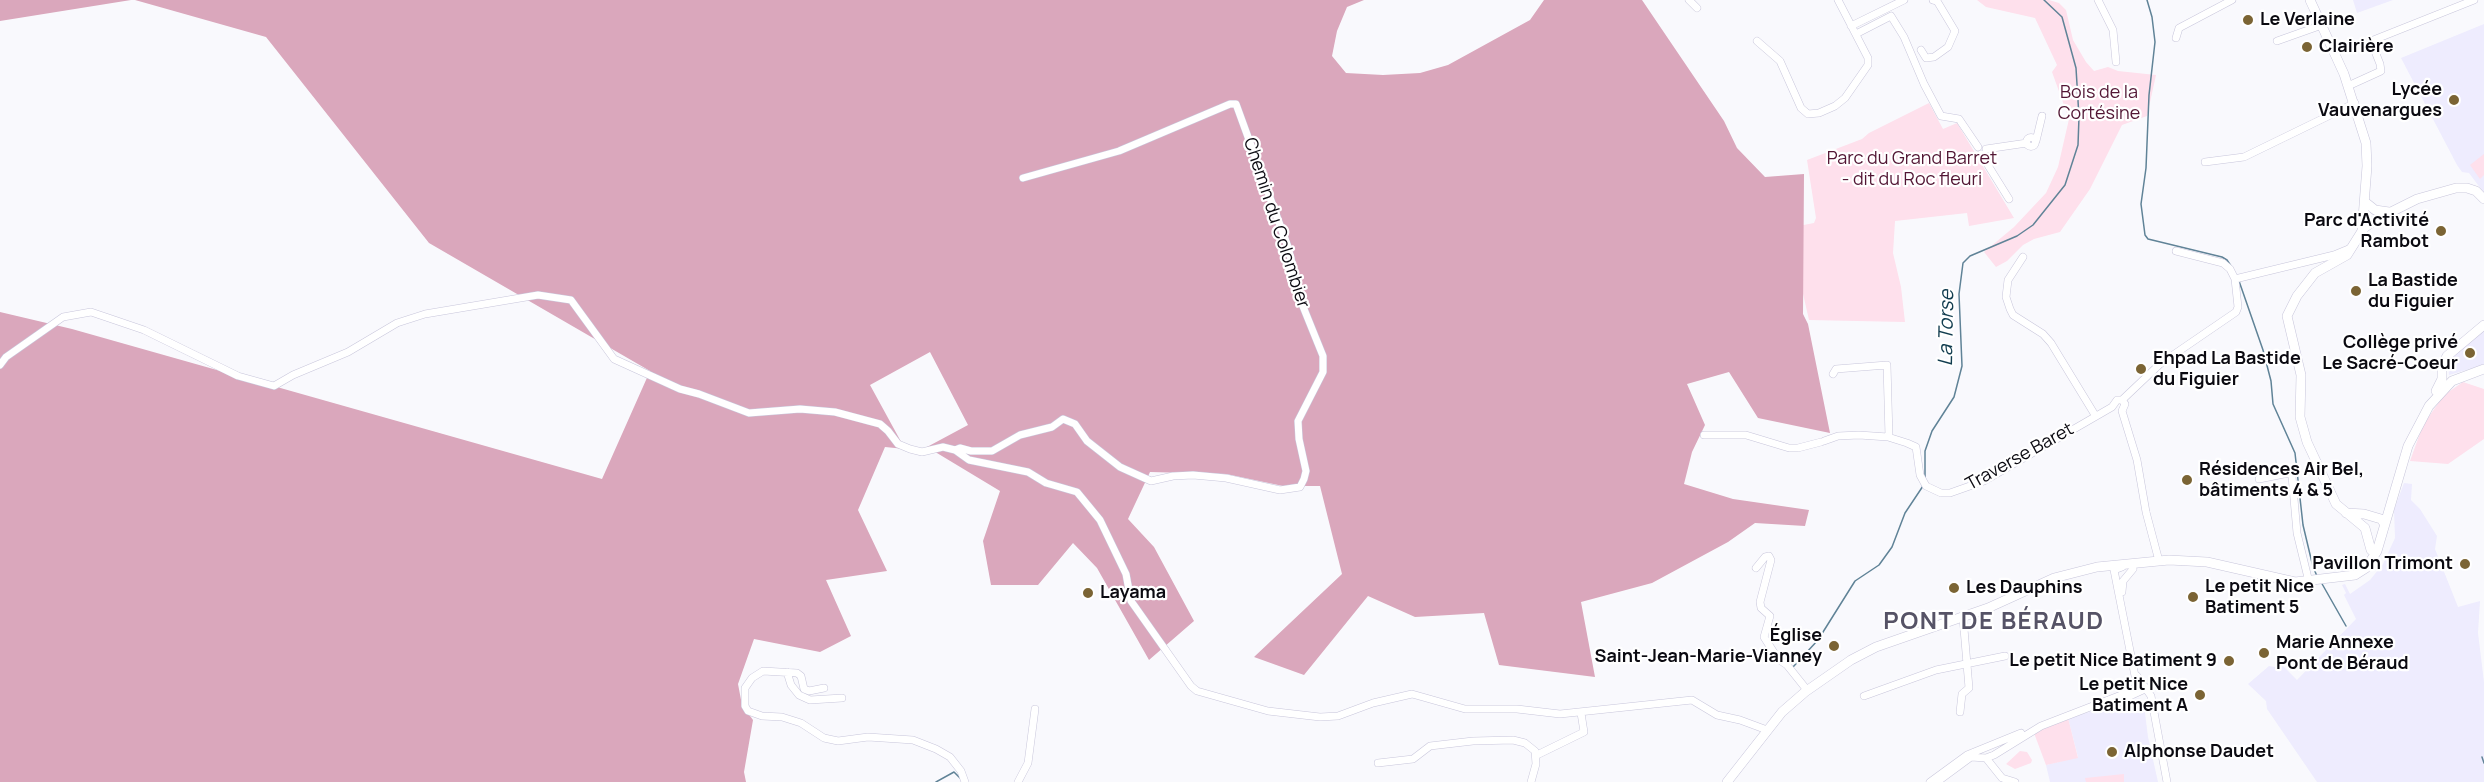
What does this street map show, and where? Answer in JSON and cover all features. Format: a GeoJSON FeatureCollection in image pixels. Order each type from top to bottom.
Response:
{"type":"FeatureCollection","features":[{"type":"Feature","properties":{"kind":"main road"},"geometry":{"type":"LineString","coordinates":[[2310,0],[2355,103],[2368,154],[2363,194],[2370,213],[2353,247],[2343,258],[2315,273],[2297,296],[2287,319],[2301,375],[2301,426],[2327,489],[2336,504],[2365,528],[2371,550]]}},
{"type":"Feature","properties":{"kind":"main road"},"geometry":{"type":"LineString","coordinates":[[2370,213],[2391,213],[2417,199],[2456,188],[2476,191],[2484,199]]}},
{"type":"Feature","properties":{"kind":"main road"},"geometry":{"type":"LineString","coordinates":[[2124,567],[2158,561],[2190,560],[2295,582],[2349,577],[2366,568],[2377,551],[2381,522],[2405,440],[2442,379],[2442,366],[2447,356],[2484,325]]}},
{"type":"Feature","properties":{"kind":"main road"},"geometry":{"type":"LineString","coordinates":[[2442,379],[2456,378],[2484,369]]}},
{"type":"Feature","properties":{"kind":"main road"},"geometry":{"type":"LineString","coordinates":[[2328,579],[2352,571],[2359,566],[2371,550],[2418,425],[2437,396],[2456,378]]}},
{"type":"Feature","properties":{"kind":"main road"},"geometry":{"type":"LineString","coordinates":[[2346,513],[2372,523],[2381,522]]}},
{"type":"Feature","properties":{"kind":"main road"},"geometry":{"type":"LineString","coordinates":[[1727,782],[1782,712],[1808,690],[1863,653],[1963,617],[2054,578],[2077,572],[2169,563],[2219,565]]}},
{"type":"Feature","properties":{"kind":"street"},"geometry":{"type":"LineString","coordinates":[[1689,0],[1696,8]]}},
{"type":"Feature","properties":{"kind":"street"},"geometry":{"type":"LineString","coordinates":[[1757,41],[1780,61],[1801,108],[1808,114],[1835,106],[1845,98],[1868,65],[1868,58],[1838,0]]}},
{"type":"Feature","properties":{"kind":"street"},"geometry":{"type":"LineString","coordinates":[[1851,26],[1904,0]]}},
{"type":"Feature","properties":{"kind":"street"},"geometry":{"type":"LineString","coordinates":[[1921,50],[1926,58],[1934,57],[1948,47],[1955,31],[1937,1],[1933,0]]}},
{"type":"Feature","properties":{"kind":"street"},"geometry":{"type":"LineString","coordinates":[[2098,0],[2113,30],[2116,62]]}},
{"type":"Feature","properties":{"kind":"street"},"geometry":{"type":"LineString","coordinates":[[2176,38],[2179,28],[2232,0]]}},
{"type":"Feature","properties":{"kind":"street"},"geometry":{"type":"LineString","coordinates":[[2348,86],[2381,71],[2371,41],[2474,0]]}},
{"type":"Feature","properties":{"kind":"street"},"geometry":{"type":"LineString","coordinates":[[1856,34],[1891,16],[1904,37],[1939,114],[1944,118],[1959,119],[1982,150],[2009,199]]}},
{"type":"Feature","properties":{"kind":"street"},"geometry":{"type":"LineString","coordinates":[[2277,41],[2322,25]]}},
{"type":"Feature","properties":{"kind":"street"},"geometry":{"type":"LineString","coordinates":[[2205,162],[2244,157],[2355,103]]}},
{"type":"Feature","properties":{"kind":"street","name":"Chemin du Colombier"},"geometry":{"type":"LineString","coordinates":[[955,450],[960,448],[971,451],[992,451],[1020,435],[1048,429],[1063,419],[1075,424],[1087,441],[1120,467],[1139,477],[1155,481],[1173,476],[1193,475],[1226,478],[1252,486],[1280,490],[1299,487],[1306,471],[1299,439],[1299,417],[1323,372],[1323,356],[1302,304],[1287,247],[1236,104],[1220,108],[1119,151],[1023,178]]}},
{"type":"Feature","properties":{"kind":"street"},"geometry":{"type":"LineString","coordinates":[[1982,150],[2027,143],[2031,138],[2036,141],[2042,116]]}},
{"type":"Feature","properties":{"kind":"street"},"geometry":{"type":"LineString","coordinates":[[2176,251],[2223,263],[2237,279],[2334,255],[2353,247]]}},
{"type":"Feature","properties":{"kind":"street"},"geometry":{"type":"LineString","coordinates":[[2023,257],[2008,280],[2006,297],[2010,309],[2013,315],[2043,333],[2095,415]]}},
{"type":"Feature","properties":{"kind":"street","name":"Traverse Baret"},"geometry":{"type":"LineString","coordinates":[[1704,435],[1746,435],[1789,448],[1823,442],[1838,436],[1889,437],[1916,447],[1924,484],[1941,493],[1950,493],[1984,481],[2112,407],[2115,402],[2122,400],[2160,364],[2236,312],[2238,307],[2237,279]]}},
{"type":"Feature","properties":{"kind":"street"},"geometry":{"type":"LineString","coordinates":[[0,365],[6,357],[63,317],[91,312],[144,330],[238,376],[274,386],[293,375],[348,352],[398,323],[425,314],[538,295],[571,300],[614,359],[680,389],[754,414],[800,409],[835,412],[880,424],[898,444],[910,449],[927,452],[943,447],[955,450],[969,460],[1028,472],[1046,483],[1077,492],[1100,520],[1126,574],[1131,601],[1191,686],[1197,691],[1268,711],[1320,717],[1338,716],[1373,703],[1412,694],[1465,709],[1517,709],[1560,714],[1692,700],[1717,715],[1740,720],[1767,730]]}},
{"type":"Feature","properties":{"kind":"street"},"geometry":{"type":"LineString","coordinates":[[1833,374],[1836,369],[1887,365],[1889,437]]}},
{"type":"Feature","properties":{"kind":"street"},"geometry":{"type":"LineString","coordinates":[[2122,400],[2125,406],[2122,411],[2137,460],[2158,561]]}},
{"type":"Feature","properties":{"kind":"street"},"geometry":{"type":"LineString","coordinates":[[2112,407],[2116,412],[2122,411]]}},
{"type":"Feature","properties":{"kind":"street"},"geometry":{"type":"LineString","coordinates":[[2259,479],[2289,473],[2292,476],[2297,533],[2310,582]]}},
{"type":"Feature","properties":{"kind":"street"},"geometry":{"type":"LineString","coordinates":[[1756,568],[1765,557],[1769,556],[1772,560],[1760,602],[1761,608],[1770,616],[1764,637],[1778,659],[1787,665],[1808,690]]}},
{"type":"Feature","properties":{"kind":"street"},"geometry":{"type":"LineString","coordinates":[[2121,601],[2124,567]]}},
{"type":"Feature","properties":{"kind":"street"},"geometry":{"type":"LineString","coordinates":[[2124,567],[2121,601],[2136,674],[2152,706],[2167,782]]}},
{"type":"Feature","properties":{"kind":"street"},"geometry":{"type":"LineString","coordinates":[[1960,712],[1962,694],[1969,688],[1963,617]]}},
{"type":"Feature","properties":{"kind":"street"},"geometry":{"type":"LineString","coordinates":[[1864,696],[1929,672],[2005,656]]}},
{"type":"Feature","properties":{"kind":"street"},"geometry":{"type":"LineString","coordinates":[[824,688],[808,691],[804,689],[801,676],[797,673],[763,671],[752,678],[745,688],[744,698],[748,711],[801,723],[824,738],[838,741],[868,736],[913,740],[950,757],[961,771],[965,782]]}},
{"type":"Feature","properties":{"kind":"street"},"geometry":{"type":"LineString","coordinates":[[787,672],[791,686],[799,695],[810,700],[842,698]]}},
{"type":"Feature","properties":{"kind":"street"},"geometry":{"type":"LineString","coordinates":[[2015,782],[2002,778],[1997,771],[1988,754],[1988,744],[2041,726],[2075,711],[2142,689]]}},
{"type":"Feature","properties":{"kind":"street"},"geometry":{"type":"LineString","coordinates":[[1018,782],[1028,763],[1035,709]]}},
{"type":"Feature","properties":{"kind":"street"},"geometry":{"type":"LineString","coordinates":[[1537,755],[1584,732],[1581,713]]}},
{"type":"Feature","properties":{"kind":"street"},"geometry":{"type":"LineString","coordinates":[[1937,782],[1971,757],[1988,754],[2041,726]]}},
{"type":"Feature","properties":{"kind":"street"},"geometry":{"type":"LineString","coordinates":[[1378,763],[1413,759],[1430,746],[1499,739],[1525,743],[1535,751],[1537,755],[1531,782]]}},
{"type":"Feature","properties":{"kind":"street"},"geometry":{"type":"LineString","coordinates":[[1988,754],[1996,743]]}},
{"type":"Feature","properties":{"kind":"street"},"geometry":{"type":"LineString","coordinates":[[1930,782],[1967,755],[1988,754]]}},
{"type":"Feature","properties":{"kind":"shaded area"},"geometry":{"type":"Polygon","coordinates":[[[0,0],[131,0],[0,21],[0,0]]]}},
{"type":"Feature","properties":{"kind":"shaded area"},"geometry":{"type":"Polygon","coordinates":[[[135,0],[1364,0],[1347,7],[1337,31],[1332,56],[1346,73],[1383,75],[1420,73],[1448,65],[1530,20],[1544,0],[1642,0],[1724,121],[1737,148],[1765,177],[1804,174],[1803,314],[1808,324],[1830,433],[1758,418],[1729,372],[1687,384],[1705,425],[1692,452],[1684,484],[1733,499],[1809,510],[1805,526],[1755,523],[1728,542],[1652,583],[1581,602],[1595,677],[1499,665],[1484,613],[1415,617],[1368,596],[1304,675],[1254,657],[1342,574],[1320,486],[1283,486],[1226,474],[1150,472],[1128,519],[1154,547],[1194,621],[1149,660],[1097,568],[1073,543],[1038,585],[991,585],[983,541],[1000,491],[927,447],[968,425],[930,352],[870,385],[905,449],[885,447],[858,510],[887,571],[826,580],[851,636],[820,652],[754,639],[738,684],[742,705],[753,720],[744,772],[746,782],[0,782],[0,312],[72,329],[602,479],[650,371],[429,243],[266,37],[135,0]]]}},
{"type":"Feature","properties":{"kind":"shaded area"},"geometry":{"type":"Polygon","coordinates":[[[2353,0],[2393,0],[2357,13],[2353,0]]]}},
{"type":"Feature","properties":{"kind":"shaded area","name":"Lycée Vauvenargues"},"geometry":{"type":"Polygon","coordinates":[[[2484,24],[2484,193],[2469,173],[2462,172],[2457,165],[2401,58],[2484,24]]]}},
{"type":"Feature","properties":{"kind":"shaded area","name":"Collège privé Le Sacré-Coeur"},"geometry":{"type":"Polygon","coordinates":[[[2484,328],[2484,365],[2449,375],[2448,362],[2484,328]]]}},
{"type":"Feature","properties":{"kind":"shaded area"},"geometry":{"type":"Polygon","coordinates":[[[2404,483],[2412,484],[2411,500],[2420,509],[2437,536],[2435,549],[2458,607],[2480,601],[2478,633],[2484,682],[2484,782],[2317,782],[2267,709],[2266,701],[2248,684],[2269,666],[2275,667],[2279,662],[2297,680],[2356,619],[2344,595],[2346,593],[2342,585],[2345,584],[2350,594],[2370,580],[2383,564],[2395,538],[2394,510],[2404,483]]]}},
{"type":"Feature","properties":{"kind":"shaded area"},"geometry":{"type":"Polygon","coordinates":[[[2139,698],[2144,705],[2158,782],[2050,782],[2046,765],[2078,757],[2068,718],[2139,698]]]}},
{"type":"Feature","properties":{"kind":"green space","name":"Bois de la Cortésine"},"geometry":{"type":"Polygon","coordinates":[[[1977,0],[2049,0],[2059,3],[2066,10],[2073,40],[2094,71],[2108,67],[2118,71],[2156,75],[2147,116],[2122,125],[2090,189],[2060,232],[2034,239],[2023,245],[2007,261],[1996,267],[1984,252],[2014,227],[2046,193],[2058,167],[2069,119],[2052,72],[2057,65],[2035,18],[1986,7],[1977,0]]]}},
{"type":"Feature","properties":{"kind":"green space","name":"Parc du Grand Barret - dit du Roc fleuri"},"geometry":{"type":"Polygon","coordinates":[[[1929,103],[1943,129],[1957,123],[2014,218],[1969,226],[1967,213],[1895,221],[1893,253],[1901,287],[1905,322],[1809,320],[1788,228],[1814,223],[1816,218],[1807,160],[1862,139],[1869,133],[1929,103]]]}},
{"type":"Feature","properties":{"kind":"green space"},"geometry":{"type":"Polygon","coordinates":[[[2484,154],[2484,175],[2480,179],[2470,165],[2484,154]]]}},
{"type":"Feature","properties":{"kind":"green space"},"geometry":{"type":"Polygon","coordinates":[[[2463,382],[2484,389],[2484,439],[2448,464],[2410,461],[2423,425],[2444,395],[2463,382]]]}},
{"type":"Feature","properties":{"kind":"green space"},"geometry":{"type":"Polygon","coordinates":[[[2068,718],[2078,758],[2046,765],[2034,733],[2068,718]]]}},
{"type":"Feature","properties":{"kind":"green space"},"geometry":{"type":"Polygon","coordinates":[[[2020,751],[2027,752],[2032,760],[2031,763],[2015,769],[2006,764],[2020,751]]]}},
{"type":"Feature","properties":{"kind":"green space"},"geometry":{"type":"Polygon","coordinates":[[[2124,774],[2124,782],[2086,782],[2085,778],[2124,774]]]}},
{"type":"Feature","properties":{"kind":"waterway","name":"La Torse"},"geometry":{"type":"LineString","coordinates":[[1925,479],[1925,451],[1932,431],[1954,397],[1962,366],[1959,294],[1963,263],[1970,256],[2017,236],[2033,225],[2065,185],[2078,145],[2076,68],[2062,17],[2044,0]]}},
{"type":"Feature","properties":{"kind":"waterway"},"geometry":{"type":"LineString","coordinates":[[2147,0],[2155,42],[2149,95],[2146,168],[2141,204],[2145,235],[2148,239],[2222,257],[2231,266]]}},
{"type":"Feature","properties":{"kind":"waterway"},"geometry":{"type":"LineString","coordinates":[[2239,281],[2263,350],[2271,381],[2273,404],[2295,453],[2303,525],[2317,576]]}},
{"type":"Feature","properties":{"kind":"waterway","name":"La Torse"},"geometry":{"type":"LineString","coordinates":[[1793,667],[1818,640],[1855,581],[1879,565],[1892,547],[1905,513],[1923,486]]}},
{"type":"Feature","properties":{"kind":"waterway"},"geometry":{"type":"LineString","coordinates":[[2321,582],[2346,626]]}},
{"type":"Feature","properties":{"kind":"waterway"},"geometry":{"type":"LineString","coordinates":[[2482,757],[2484,763]]}},
{"type":"Feature","properties":{"kind":"waterway"},"geometry":{"type":"LineString","coordinates":[[936,782],[954,772],[960,778]]}},
{"type":"Feature","properties":{"kind":"place","name":"Le Verlaine"},"geometry":{"type":"Point","coordinates":[2248,20]}},
{"type":"Feature","properties":{"kind":"place","name":"Clairière"},"geometry":{"type":"Point","coordinates":[2307,47]}},
{"type":"Feature","properties":{"kind":"place","name":"Lycée Vauvenargues"},"geometry":{"type":"Point","coordinates":[2454,100]}},
{"type":"Feature","properties":{"kind":"place","name":"Parc d'Activité Rambot"},"geometry":{"type":"Point","coordinates":[2441,231]}},
{"type":"Feature","properties":{"kind":"place","name":"La Bastide du Figuier"},"geometry":{"type":"Point","coordinates":[2356,291]}},
{"type":"Feature","properties":{"kind":"place","name":"Collège privé Le Sacré-Coeur"},"geometry":{"type":"Point","coordinates":[2470,353]}},
{"type":"Feature","properties":{"kind":"place","name":"Ehpad La Bastide du Figuier"},"geometry":{"type":"Point","coordinates":[2141,369]}},
{"type":"Feature","properties":{"kind":"place","name":"Résidences Air Bel, bâtiments 4 & 5"},"geometry":{"type":"Point","coordinates":[2187,480]}},
{"type":"Feature","properties":{"kind":"place","name":"Pavillon Trimont"},"geometry":{"type":"Point","coordinates":[2465,564]}},
{"type":"Feature","properties":{"kind":"place","name":"Les Dauphins"},"geometry":{"type":"Point","coordinates":[1954,588]}},
{"type":"Feature","properties":{"kind":"place","name":"Layama"},"geometry":{"type":"Point","coordinates":[1088,593]}},
{"type":"Feature","properties":{"kind":"place","name":"Le petit Nice Batiment 5"},"geometry":{"type":"Point","coordinates":[2193,597]}},
{"type":"Feature","properties":{"kind":"place","name":"Église Saint-Jean-Marie-Vianney"},"geometry":{"type":"Point","coordinates":[1834,646]}},
{"type":"Feature","properties":{"kind":"place","name":"Marie Annexe Pont de Béraud"},"geometry":{"type":"Point","coordinates":[2264,653]}},
{"type":"Feature","properties":{"kind":"place","name":"Le petit Nice Batiment 9"},"geometry":{"type":"Point","coordinates":[2229,661]}},
{"type":"Feature","properties":{"kind":"place","name":"Le petit Nice Batiment A"},"geometry":{"type":"Point","coordinates":[2200,695]}},
{"type":"Feature","properties":{"kind":"place","name":"Alphonse Daudet"},"geometry":{"type":"Point","coordinates":[2112,752]}},
{"type":"Feature","properties":{"kind":"district","name":"PONT DE BÉRAUD"},"geometry":{"type":"Point","coordinates":[1994,622]}}]}
